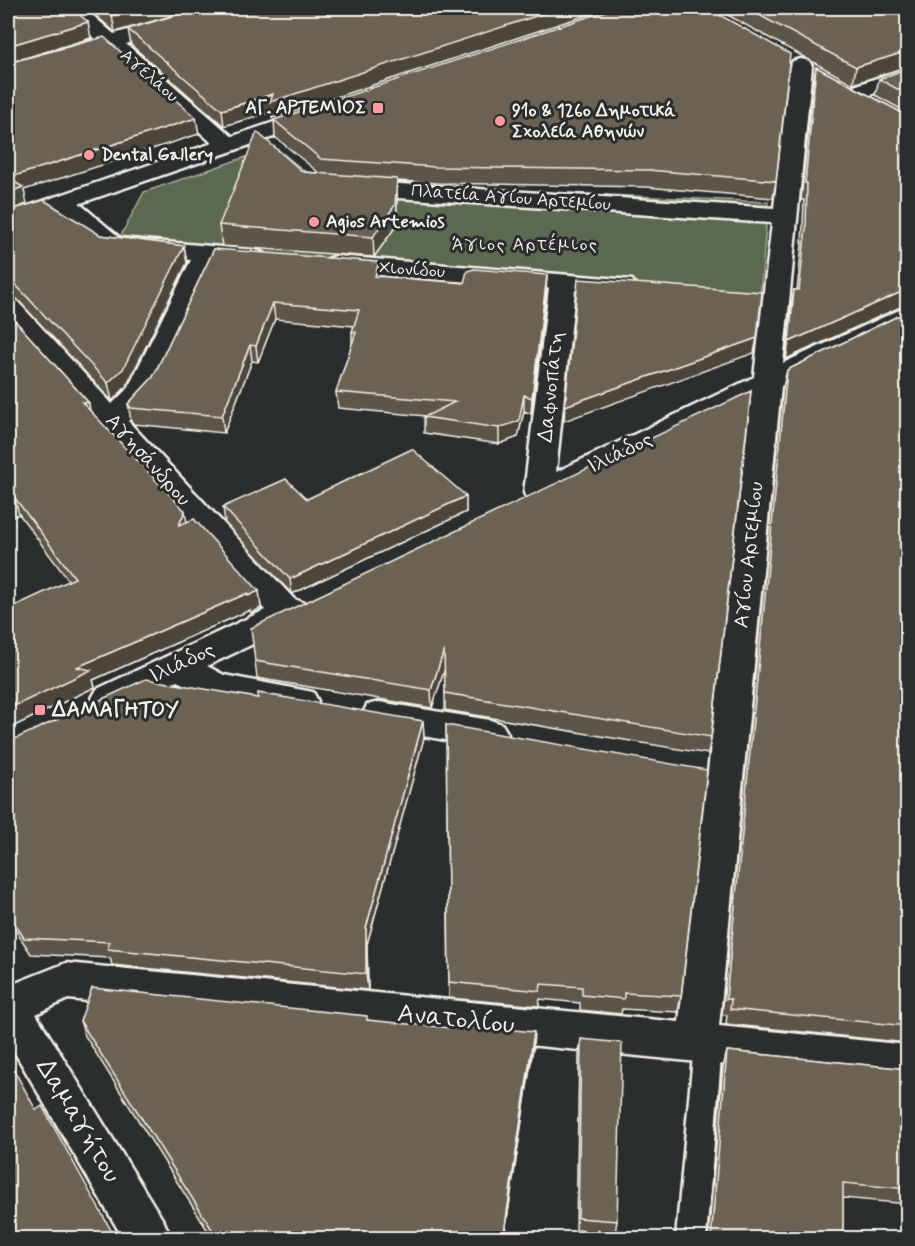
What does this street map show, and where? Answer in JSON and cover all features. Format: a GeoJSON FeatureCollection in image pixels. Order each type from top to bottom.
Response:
{"type":"FeatureCollection","features":[{"type":"Feature","properties":{"kind":"street","name":"Αγελάου"},"geometry":{"type":"LineString","coordinates":[[72,8],[227,144]]}},
{"type":"Feature","properties":{"kind":"street"},"geometry":{"type":"LineString","coordinates":[[8,72],[225,8]]}},
{"type":"Feature","properties":{"kind":"street","name":"Αγίου Αρτεμίου"},"geometry":{"type":"LineString","coordinates":[[703,1044],[726,774],[768,380],[765,297],[786,216],[809,71],[851,94]]}},
{"type":"Feature","properties":{"kind":"street"},"geometry":{"type":"LineString","coordinates":[[851,94],[908,73]]}},
{"type":"Feature","properties":{"kind":"street"},"geometry":{"type":"LineString","coordinates":[[851,94],[872,106]]}},
{"type":"Feature","properties":{"kind":"street"},"geometry":{"type":"LineString","coordinates":[[8,221],[334,108]]}},
{"type":"Feature","properties":{"kind":"street"},"geometry":{"type":"LineString","coordinates":[[254,134],[280,156]]}},
{"type":"Feature","properties":{"kind":"street","name":"Πλατεία Αγίου Αρτεμίου"},"geometry":{"type":"LineString","coordinates":[[335,186],[786,216]]}},
{"type":"Feature","properties":{"kind":"street"},"geometry":{"type":"LineString","coordinates":[[63,202],[113,245],[277,260]]}},
{"type":"Feature","properties":{"kind":"street"},"geometry":{"type":"LineString","coordinates":[[112,421],[140,392],[206,255]]}},
{"type":"Feature","properties":{"kind":"street","name":"Χιονίδου"},"geometry":{"type":"LineString","coordinates":[[313,262],[646,288]]}},
{"type":"Feature","properties":{"kind":"street","name":"Δαφνοπάτη"},"geometry":{"type":"LineString","coordinates":[[528,498],[563,281]]}},
{"type":"Feature","properties":{"kind":"street","name":"Αγησάνδρου"},"geometry":{"type":"LineString","coordinates":[[8,307],[287,613]]}},
{"type":"Feature","properties":{"kind":"street","name":"Ιλιάδος"},"geometry":{"type":"LineString","coordinates":[[528,498],[908,314]]}},
{"type":"Feature","properties":{"kind":"street","name":"Ιλιάδος"},"geometry":{"type":"LineString","coordinates":[[83,711],[319,598]]}},
{"type":"Feature","properties":{"kind":"street"},"geometry":{"type":"LineString","coordinates":[[178,665],[216,687],[517,738]]}},
{"type":"Feature","properties":{"kind":"street"},"geometry":{"type":"LineString","coordinates":[[691,768],[726,774]]}},
{"type":"Feature","properties":{"kind":"street","name":"Ανατολίου"},"geometry":{"type":"LineString","coordinates":[[8,1005],[66,981],[908,1064]]}},
{"type":"Feature","properties":{"kind":"street","name":"Δαμαγήτου"},"geometry":{"type":"LineString","coordinates":[[8,1005],[148,1239]]}},
{"type":"Feature","properties":{"kind":"lane"},"geometry":{"type":"LineString","coordinates":[[691,1239],[703,1044]]}},
{"type":"Feature","properties":{"kind":"green space"},"geometry":{"type":"Polygon","coordinates":[[[275,147],[318,182],[768,202],[760,299],[213,260],[119,239],[144,192],[275,147]]]}},
{"type":"Feature","properties":{"kind":"building"},"geometry":{"type":"Polygon","coordinates":[[[8,8],[72,8],[88,22],[8,46],[8,8]]]}},
{"type":"Feature","properties":{"kind":"building"},"geometry":{"type":"Polygon","coordinates":[[[102,8],[141,8],[112,16],[102,8]]]}},
{"type":"Feature","properties":{"kind":"building"},"geometry":{"type":"Polygon","coordinates":[[[200,8],[561,8],[270,102],[273,94],[222,110],[128,29],[200,8]]]}},
{"type":"Feature","properties":{"kind":"building"},"geometry":{"type":"Polygon","coordinates":[[[615,8],[707,8],[790,54],[776,181],[648,170],[436,167],[321,159],[274,120],[615,8]]]}},
{"type":"Feature","properties":{"kind":"building"},"geometry":{"type":"Polygon","coordinates":[[[746,8],[908,8],[908,51],[856,67],[746,8]]]}},
{"type":"Feature","properties":{"kind":"building"},"geometry":{"type":"Polygon","coordinates":[[[104,37],[196,118],[8,178],[8,63],[104,37]]]}},
{"type":"Feature","properties":{"kind":"building"},"geometry":{"type":"Polygon","coordinates":[[[816,67],[908,116],[908,289],[789,342],[794,290],[799,290],[806,228],[807,183],[805,183],[816,67]]]}},
{"type":"Feature","properties":{"kind":"building"},"geometry":{"type":"Polygon","coordinates":[[[908,68],[908,95],[879,79],[908,68]]]}},
{"type":"Feature","properties":{"kind":"building"},"geometry":{"type":"Polygon","coordinates":[[[257,132],[303,172],[397,179],[395,205],[373,237],[219,225],[257,132]]]}},
{"type":"Feature","properties":{"kind":"building"},"geometry":{"type":"Polygon","coordinates":[[[8,178],[23,187],[8,193],[8,178]]]}},
{"type":"Feature","properties":{"kind":"building"},"geometry":{"type":"Polygon","coordinates":[[[44,200],[100,235],[184,246],[123,369],[108,383],[13,282],[8,281],[8,211],[44,200]]]}},
{"type":"Feature","properties":{"kind":"building"},"geometry":{"type":"Polygon","coordinates":[[[214,249],[379,262],[375,276],[464,283],[467,271],[474,269],[547,275],[532,398],[524,395],[519,421],[499,428],[424,417],[455,402],[336,392],[356,332],[352,332],[359,310],[273,303],[256,346],[250,345],[222,416],[131,408],[128,404],[153,377],[214,249]]]}},
{"type":"Feature","properties":{"kind":"building"},"geometry":{"type":"Polygon","coordinates":[[[578,279],[762,292],[757,338],[565,406],[578,279]]]}},
{"type":"Feature","properties":{"kind":"building"},"geometry":{"type":"Polygon","coordinates":[[[908,311],[908,1026],[730,1009],[731,999],[726,999],[787,370],[908,311]]]}},
{"type":"Feature","properties":{"kind":"building"},"geometry":{"type":"Polygon","coordinates":[[[8,313],[89,403],[82,402],[185,511],[179,525],[194,519],[259,591],[248,596],[248,593],[77,667],[91,670],[8,709],[8,609],[75,578],[14,497],[8,499],[8,313]]]}},
{"type":"Feature","properties":{"kind":"building"},"geometry":{"type":"Polygon","coordinates":[[[751,391],[711,737],[445,693],[444,650],[431,690],[255,661],[251,628],[751,391]]]}},
{"type":"Feature","properties":{"kind":"building"},"geometry":{"type":"Polygon","coordinates":[[[412,449],[466,496],[290,579],[223,507],[286,479],[307,499],[412,449]]]}},
{"type":"Feature","properties":{"kind":"building"},"geometry":{"type":"Polygon","coordinates":[[[146,679],[258,698],[258,693],[423,721],[366,928],[366,974],[107,949],[110,942],[24,938],[8,913],[8,742],[146,679]]]}},
{"type":"Feature","properties":{"kind":"building"},"geometry":{"type":"Polygon","coordinates":[[[446,725],[707,770],[681,996],[624,993],[624,999],[582,995],[582,987],[541,984],[540,991],[449,982],[446,725]]]}},
{"type":"Feature","properties":{"kind":"building"},"geometry":{"type":"Polygon","coordinates":[[[92,988],[367,1016],[367,1020],[450,1028],[450,1024],[534,1032],[503,1239],[218,1239],[80,1021],[92,988]]]}},
{"type":"Feature","properties":{"kind":"building"},"geometry":{"type":"Polygon","coordinates":[[[581,1039],[622,1043],[617,1221],[578,1218],[581,1039]]]}},
{"type":"Feature","properties":{"kind":"building"},"geometry":{"type":"Polygon","coordinates":[[[727,1051],[908,1069],[908,1189],[843,1183],[843,1239],[711,1239],[727,1051]]]}},
{"type":"Feature","properties":{"kind":"building"},"geometry":{"type":"Polygon","coordinates":[[[8,1059],[36,1110],[42,1106],[116,1239],[8,1239],[8,1059]]]}},
{"type":"Feature","properties":{"kind":"place","name":"ΑΓ. ΑΡΤΕΜΙΟΣ"},"geometry":{"type":"Point","coordinates":[378,108]}},
{"type":"Feature","properties":{"kind":"place","name":"91ο & 126ο Δημοτικά Σχολεία Αθηνών"},"geometry":{"type":"Point","coordinates":[500,121]}},
{"type":"Feature","properties":{"kind":"place","name":"Dental Gallery"},"geometry":{"type":"Point","coordinates":[89,155]}},
{"type":"Feature","properties":{"kind":"place","name":"Agios Artemios"},"geometry":{"type":"Point","coordinates":[314,222]}},
{"type":"Feature","properties":{"kind":"place","name":"ΔΑΜΑΓHΤOY"},"geometry":{"type":"Point","coordinates":[40,710]}},
{"type":"Feature","properties":{"kind":"district","name":"Άγιος Αρτέμιος"},"geometry":{"type":"Point","coordinates":[525,245]}}]}
